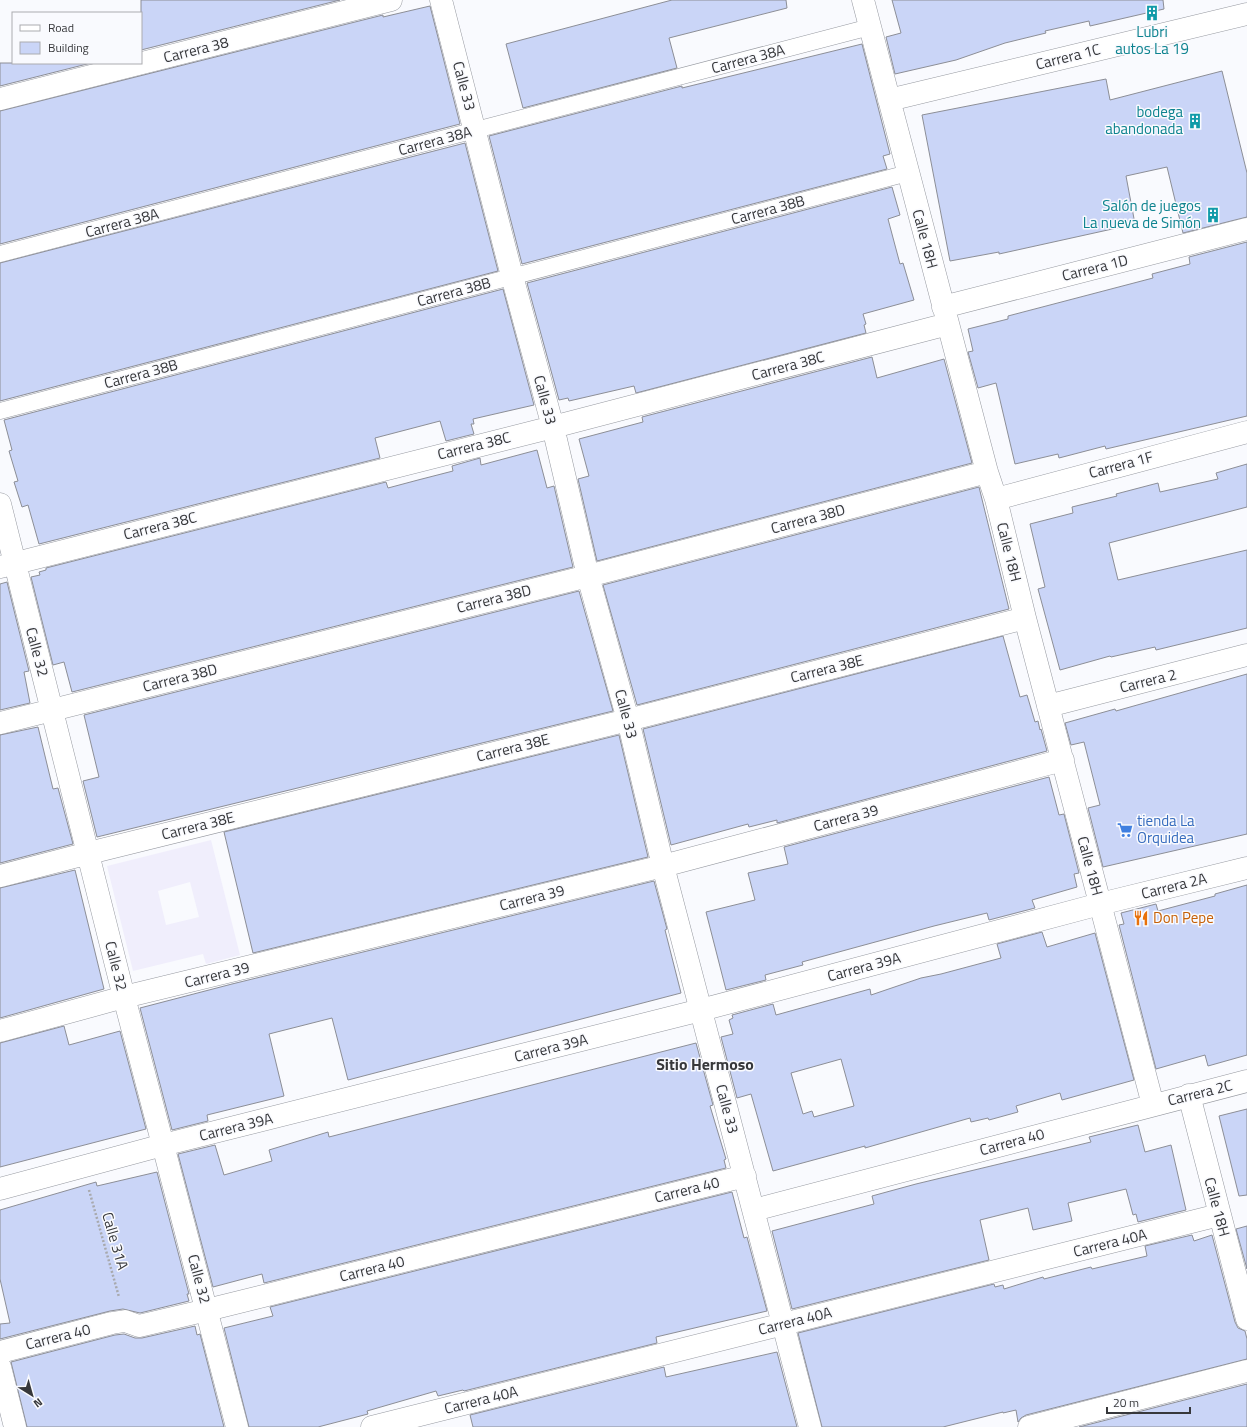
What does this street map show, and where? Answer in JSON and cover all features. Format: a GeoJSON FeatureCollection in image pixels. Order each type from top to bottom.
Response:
{"type":"FeatureCollection","features":[{"type":"Feature","properties":{"kind":"street","name":"Carrera 38"},"geometry":{"type":"LineString","coordinates":[[142,63],[391,0]]}},
{"type":"Feature","properties":{"kind":"street","name":"Calle 33"},"geometry":{"type":"LineString","coordinates":[[441,0],[476,130],[512,276],[553,427],[588,576],[628,720],[663,866],[810,1427]]}},
{"type":"Feature","properties":{"kind":"street","name":"Calle 18H"},"geometry":{"type":"LineString","coordinates":[[863,0],[987,472],[996,499],[1025,618],[1153,1104]]}},
{"type":"Feature","properties":{"kind":"street","name":"Carrera 1C"},"geometry":{"type":"LineString","coordinates":[[889,100],[1247,14]]}},
{"type":"Feature","properties":{"kind":"street","name":"Carrera 38A"},"geometry":{"type":"LineString","coordinates":[[0,254],[870,27]]}},
{"type":"Feature","properties":{"kind":"street","name":"Carrera 38"},"geometry":{"type":"LineString","coordinates":[[0,99],[138,64]]}},
{"type":"Feature","properties":{"kind":"street","name":"Carrera 38B"},"geometry":{"type":"LineString","coordinates":[[0,411],[908,173]]}},
{"type":"Feature","properties":{"kind":"street","name":"Carrera 1D"},"geometry":{"type":"LineString","coordinates":[[946,316],[1247,229]]}},
{"type":"Feature","properties":{"kind":"street","name":"Carrera 38C"},"geometry":{"type":"LineString","coordinates":[[7,565],[553,427],[946,316]]}},
{"type":"Feature","properties":{"kind":"street","name":"Carrera 1F"},"geometry":{"type":"LineString","coordinates":[[996,499],[1247,432]]}},
{"type":"Feature","properties":{"kind":"street","name":"Carrera 38D"},"geometry":{"type":"LineString","coordinates":[[0,723],[588,576],[987,472]]}},
{"type":"Feature","properties":{"kind":"street","name":"Calle 32"},"geometry":{"type":"LineString","coordinates":[[0,504],[7,565],[53,710],[124,997],[237,1427]]}},
{"type":"Feature","properties":{"kind":"street","name":"Carrera 38E"},"geometry":{"type":"LineString","coordinates":[[0,876],[89,852],[628,720],[1025,618]]}},
{"type":"Feature","properties":{"kind":"street","name":"Carrera 2"},"geometry":{"type":"LineString","coordinates":[[1048,706],[1247,655]]}},
{"type":"Feature","properties":{"kind":"street","name":"Carrera 39"},"geometry":{"type":"LineString","coordinates":[[0,1031],[124,997],[663,866],[1063,760]]}},
{"type":"Feature","properties":{"kind":"street","name":"Carrera 2A"},"geometry":{"type":"LineString","coordinates":[[1100,904],[1247,868]]}},
{"type":"Feature","properties":{"kind":"street","name":"Carrera 39A"},"geometry":{"type":"LineString","coordinates":[[0,1189],[163,1145],[701,1010],[1100,904]]}},
{"type":"Feature","properties":{"kind":"street","name":"Carrera 2C"},"geometry":{"type":"LineString","coordinates":[[1153,1104],[1247,1081]]}},
{"type":"Feature","properties":{"kind":"street","name":"Calle 18H"},"geometry":{"type":"LineString","coordinates":[[1189,1095],[1219,1215],[1244,1295],[1247,1319]]}},
{"type":"Feature","properties":{"kind":"street","name":"Carrera 40"},"geometry":{"type":"LineString","coordinates":[[754,1210],[1153,1104]]}},
{"type":"Feature","properties":{"kind":"street","name":"Carrera 40"},"geometry":{"type":"LineString","coordinates":[[0,1352],[125,1321],[139,1326],[207,1310],[745,1176]]}},
{"type":"Feature","properties":{"kind":"street","name":"Carrera 40A"},"geometry":{"type":"LineString","coordinates":[[372,1427],[1219,1215]]}},
{"type":"Feature","properties":{"kind":"street"},"geometry":{"type":"LineString","coordinates":[[0,1367],[15,1427]]}},
{"type":"Feature","properties":{"kind":"street"},"geometry":{"type":"LineString","coordinates":[[1029,1427],[1247,1371]]}},
{"type":"Feature","properties":{"kind":"path","name":"Calle 31A"},"geometry":{"type":"LineString","coordinates":[[82,1167],[125,1321]]}},
{"type":"Feature","properties":{"kind":"shaded area"},"geometry":{"type":"Polygon","coordinates":[[[211,840],[240,955],[206,964],[203,954],[133,971],[107,866],[211,840]],[[190,882],[158,891],[166,925],[199,917],[190,882]]]}},
{"type":"Feature","properties":{"kind":"building"},"geometry":{"type":"Polygon","coordinates":[[[141,0],[340,0],[142,50],[141,0]]]}},
{"type":"Feature","properties":{"kind":"building"},"geometry":{"type":"Polygon","coordinates":[[[672,0],[786,0],[787,8],[669,38],[677,68],[523,108],[506,44],[672,0]]]}},
{"type":"Feature","properties":{"kind":"building"},"geometry":{"type":"Polygon","coordinates":[[[892,0],[1163,0],[1164,9],[1090,26],[1089,21],[1045,31],[1046,33],[1005,43],[956,60],[895,74],[886,37],[901,33],[892,0]]]}},
{"type":"Feature","properties":{"kind":"building"},"geometry":{"type":"Polygon","coordinates":[[[430,6],[460,124],[0,244],[0,111],[383,15],[383,17],[430,6]]]}},
{"type":"Feature","properties":{"kind":"building"},"geometry":{"type":"Polygon","coordinates":[[[862,44],[890,154],[883,156],[887,169],[522,264],[489,136],[682,86],[682,88],[862,44]]]}},
{"type":"Feature","properties":{"kind":"building"},"geometry":{"type":"Polygon","coordinates":[[[0,63],[87,64],[0,86],[0,63]]]}},
{"type":"Feature","properties":{"kind":"building"},"geometry":{"type":"Polygon","coordinates":[[[1222,71],[1247,173],[1247,217],[1183,233],[1167,167],[1126,176],[1135,224],[999,254],[999,252],[950,261],[922,115],[1106,79],[1110,100],[1222,71]]]}},
{"type":"Feature","properties":{"kind":"building"},"geometry":{"type":"Polygon","coordinates":[[[465,143],[498,271],[0,401],[0,263],[465,143]]]}},
{"type":"Feature","properties":{"kind":"building"},"geometry":{"type":"Polygon","coordinates":[[[892,187],[900,215],[888,219],[900,264],[903,263],[914,300],[863,314],[866,324],[864,325],[866,333],[636,393],[634,386],[569,401],[568,398],[559,400],[527,283],[892,187]]]}},
{"type":"Feature","properties":{"kind":"building"},"geometry":{"type":"Polygon","coordinates":[[[1247,242],[1247,416],[1106,449],[1105,446],[1059,458],[1058,454],[1015,464],[996,383],[978,388],[968,352],[973,351],[968,329],[1008,319],[1008,316],[1153,278],[1152,274],[1190,264],[1189,257],[1247,242]]]}},
{"type":"Feature","properties":{"kind":"building"},"geometry":{"type":"Polygon","coordinates":[[[503,289],[534,405],[473,419],[474,424],[471,424],[474,434],[446,441],[440,421],[375,438],[380,458],[39,544],[28,505],[22,507],[14,482],[18,481],[9,451],[12,450],[4,420],[503,289]]]}},
{"type":"Feature","properties":{"kind":"building"},"geometry":{"type":"Polygon","coordinates":[[[872,357],[877,378],[944,359],[972,463],[597,561],[578,479],[589,476],[579,439],[643,422],[642,417],[872,357]]]}},
{"type":"Feature","properties":{"kind":"building"},"geometry":{"type":"Polygon","coordinates":[[[537,450],[547,488],[554,486],[573,567],[72,692],[64,662],[53,665],[31,577],[40,575],[39,572],[46,570],[46,568],[386,482],[388,488],[453,471],[452,466],[480,458],[481,465],[537,450]]]}},
{"type":"Feature","properties":{"kind":"building"},"geometry":{"type":"Polygon","coordinates":[[[1247,464],[1247,507],[1109,543],[1118,580],[1247,550],[1247,628],[1156,650],[1155,647],[1110,656],[1060,670],[1038,589],[1045,587],[1030,524],[1073,513],[1072,507],[1117,496],[1116,494],[1158,483],[1160,492],[1218,479],[1216,473],[1247,464]]]}},
{"type":"Feature","properties":{"kind":"building"},"geometry":{"type":"Polygon","coordinates":[[[979,487],[1009,609],[637,705],[603,585],[979,487]]]}},
{"type":"Feature","properties":{"kind":"building"},"geometry":{"type":"Polygon","coordinates":[[[7,582],[29,671],[24,672],[30,703],[0,710],[0,584],[7,582]]]}},
{"type":"Feature","properties":{"kind":"building"},"geometry":{"type":"Polygon","coordinates":[[[579,591],[613,711],[97,837],[83,781],[99,777],[84,715],[579,591]]]}},
{"type":"Feature","properties":{"kind":"building"},"geometry":{"type":"Polygon","coordinates":[[[1003,636],[1020,697],[1027,695],[1035,722],[1038,721],[1040,730],[1041,729],[1047,751],[777,823],[777,820],[749,827],[748,824],[671,845],[643,729],[1003,636]]]}},
{"type":"Feature","properties":{"kind":"building"},"geometry":{"type":"Polygon","coordinates":[[[1247,674],[1247,834],[1103,867],[1088,808],[1100,805],[1084,742],[1071,745],[1065,723],[1115,709],[1116,711],[1247,674]]]}},
{"type":"Feature","properties":{"kind":"building"},"geometry":{"type":"Polygon","coordinates":[[[38,727],[53,789],[58,788],[73,844],[0,863],[0,735],[38,727]]]}},
{"type":"Feature","properties":{"kind":"building"},"geometry":{"type":"Polygon","coordinates":[[[619,735],[648,857],[253,953],[224,832],[619,735]]]}},
{"type":"Feature","properties":{"kind":"building"},"geometry":{"type":"Polygon","coordinates":[[[1049,777],[1059,815],[1064,814],[1079,873],[1074,874],[1077,887],[1032,900],[1035,908],[989,920],[987,913],[934,926],[802,962],[803,965],[765,975],[766,980],[726,990],[706,912],[755,900],[748,873],[788,864],[784,847],[1049,777]]]}},
{"type":"Feature","properties":{"kind":"building"},"geometry":{"type":"Polygon","coordinates":[[[75,870],[104,989],[0,1018],[0,888],[75,870]]]}},
{"type":"Feature","properties":{"kind":"building"},"geometry":{"type":"Polygon","coordinates":[[[654,881],[667,929],[665,930],[681,993],[348,1080],[332,1018],[269,1034],[284,1096],[207,1115],[208,1121],[172,1130],[140,1008],[232,984],[654,881]]]}},
{"type":"Feature","properties":{"kind":"building"},"geometry":{"type":"Polygon","coordinates":[[[1247,885],[1247,1055],[1208,1066],[1205,1055],[1156,1069],[1119,925],[1124,924],[1121,913],[1156,904],[1158,911],[1215,896],[1215,894],[1247,885]]]}},
{"type":"Feature","properties":{"kind":"building"},"geometry":{"type":"Polygon","coordinates":[[[1042,932],[1047,947],[1095,933],[1134,1080],[1062,1100],[1060,1093],[1016,1106],[1018,1112],[989,1120],[988,1118],[971,1122],[970,1118],[865,1148],[865,1146],[773,1171],[751,1094],[737,1098],[721,1037],[733,1034],[729,1020],[733,1018],[732,1015],[773,1004],[776,1015],[870,989],[871,995],[921,978],[1001,958],[997,944],[1042,932]],[[841,1059],[791,1073],[803,1114],[812,1111],[814,1117],[854,1106],[841,1059]]]}},
{"type":"Feature","properties":{"kind":"building"},"geometry":{"type":"Polygon","coordinates":[[[64,1026],[69,1045],[120,1031],[146,1129],[0,1167],[0,1043],[64,1026]]]}},
{"type":"Feature","properties":{"kind":"building"},"geometry":{"type":"Polygon","coordinates":[[[696,1043],[713,1105],[710,1106],[726,1159],[724,1160],[726,1168],[264,1283],[262,1274],[213,1287],[178,1154],[215,1145],[224,1175],[272,1161],[269,1150],[328,1132],[329,1137],[696,1043]]]}},
{"type":"Feature","properties":{"kind":"building"},"geometry":{"type":"Polygon","coordinates":[[[1247,1109],[1247,1195],[1239,1196],[1219,1116],[1247,1109]]]}},
{"type":"Feature","properties":{"kind":"building"},"geometry":{"type":"Polygon","coordinates":[[[1138,1125],[1145,1152],[1171,1145],[1186,1210],[1138,1222],[1136,1214],[1133,1215],[1126,1189],[1068,1203],[1072,1221],[1033,1230],[1028,1208],[980,1220],[989,1260],[792,1309],[772,1231],[874,1204],[872,1196],[1091,1142],[1089,1137],[1138,1125]]]}},
{"type":"Feature","properties":{"kind":"building"},"geometry":{"type":"Polygon","coordinates":[[[157,1172],[189,1294],[187,1294],[189,1301],[140,1313],[123,1309],[110,1311],[0,1339],[0,1324],[10,1323],[0,1279],[0,1210],[96,1182],[97,1186],[157,1172]]]}},
{"type":"Feature","properties":{"kind":"building"},"geometry":{"type":"Polygon","coordinates":[[[732,1192],[744,1238],[747,1237],[767,1311],[656,1337],[657,1343],[464,1391],[438,1396],[436,1391],[367,1411],[368,1414],[318,1427],[249,1427],[224,1328],[273,1316],[270,1307],[732,1192]]]}},
{"type":"Feature","properties":{"kind":"building"},"geometry":{"type":"Polygon","coordinates":[[[1247,1226],[1247,1269],[1236,1229],[1247,1226]]]}},
{"type":"Feature","properties":{"kind":"building"},"geometry":{"type":"Polygon","coordinates":[[[1192,1235],[1194,1241],[1212,1235],[1235,1322],[1238,1328],[1245,1331],[1247,1339],[1247,1359],[1026,1415],[1018,1422],[1016,1410],[943,1427],[822,1427],[798,1333],[994,1284],[995,1287],[1003,1285],[1004,1289],[1043,1277],[1044,1279],[1091,1267],[1092,1269],[1147,1256],[1145,1246],[1192,1235]]]}},
{"type":"Feature","properties":{"kind":"building"},"geometry":{"type":"Polygon","coordinates":[[[195,1326],[197,1335],[200,1334],[224,1427],[27,1427],[11,1362],[115,1335],[124,1334],[135,1338],[142,1338],[195,1326]]]}},
{"type":"Feature","properties":{"kind":"building"},"geometry":{"type":"Polygon","coordinates":[[[777,1352],[797,1427],[473,1427],[470,1415],[664,1367],[666,1377],[777,1352]]]}},
{"type":"Feature","properties":{"kind":"building"},"geometry":{"type":"Polygon","coordinates":[[[1247,1384],[1247,1427],[1079,1427],[1247,1384]]]}},
{"type":"Feature","properties":{"kind":"place","name":"Lubri autos La 19"},"geometry":{"type":"Point","coordinates":[1152,13]}},
{"type":"Feature","properties":{"kind":"place","name":"bodega abandonada"},"geometry":{"type":"Point","coordinates":[1195,121]}},
{"type":"Feature","properties":{"kind":"place","name":"Salón de juegos La nueva de Simón"},"geometry":{"type":"Point","coordinates":[1213,215]}},
{"type":"Feature","properties":{"kind":"place","name":"tienda La Orquidea"},"geometry":{"type":"Point","coordinates":[1125,830]}},
{"type":"Feature","properties":{"kind":"place","name":"Don Pepe"},"geometry":{"type":"Point","coordinates":[1141,918]}},
{"type":"Feature","properties":{"kind":"district","name":"Sitio Hermoso"},"geometry":{"type":"Point","coordinates":[705,1064]}}]}
